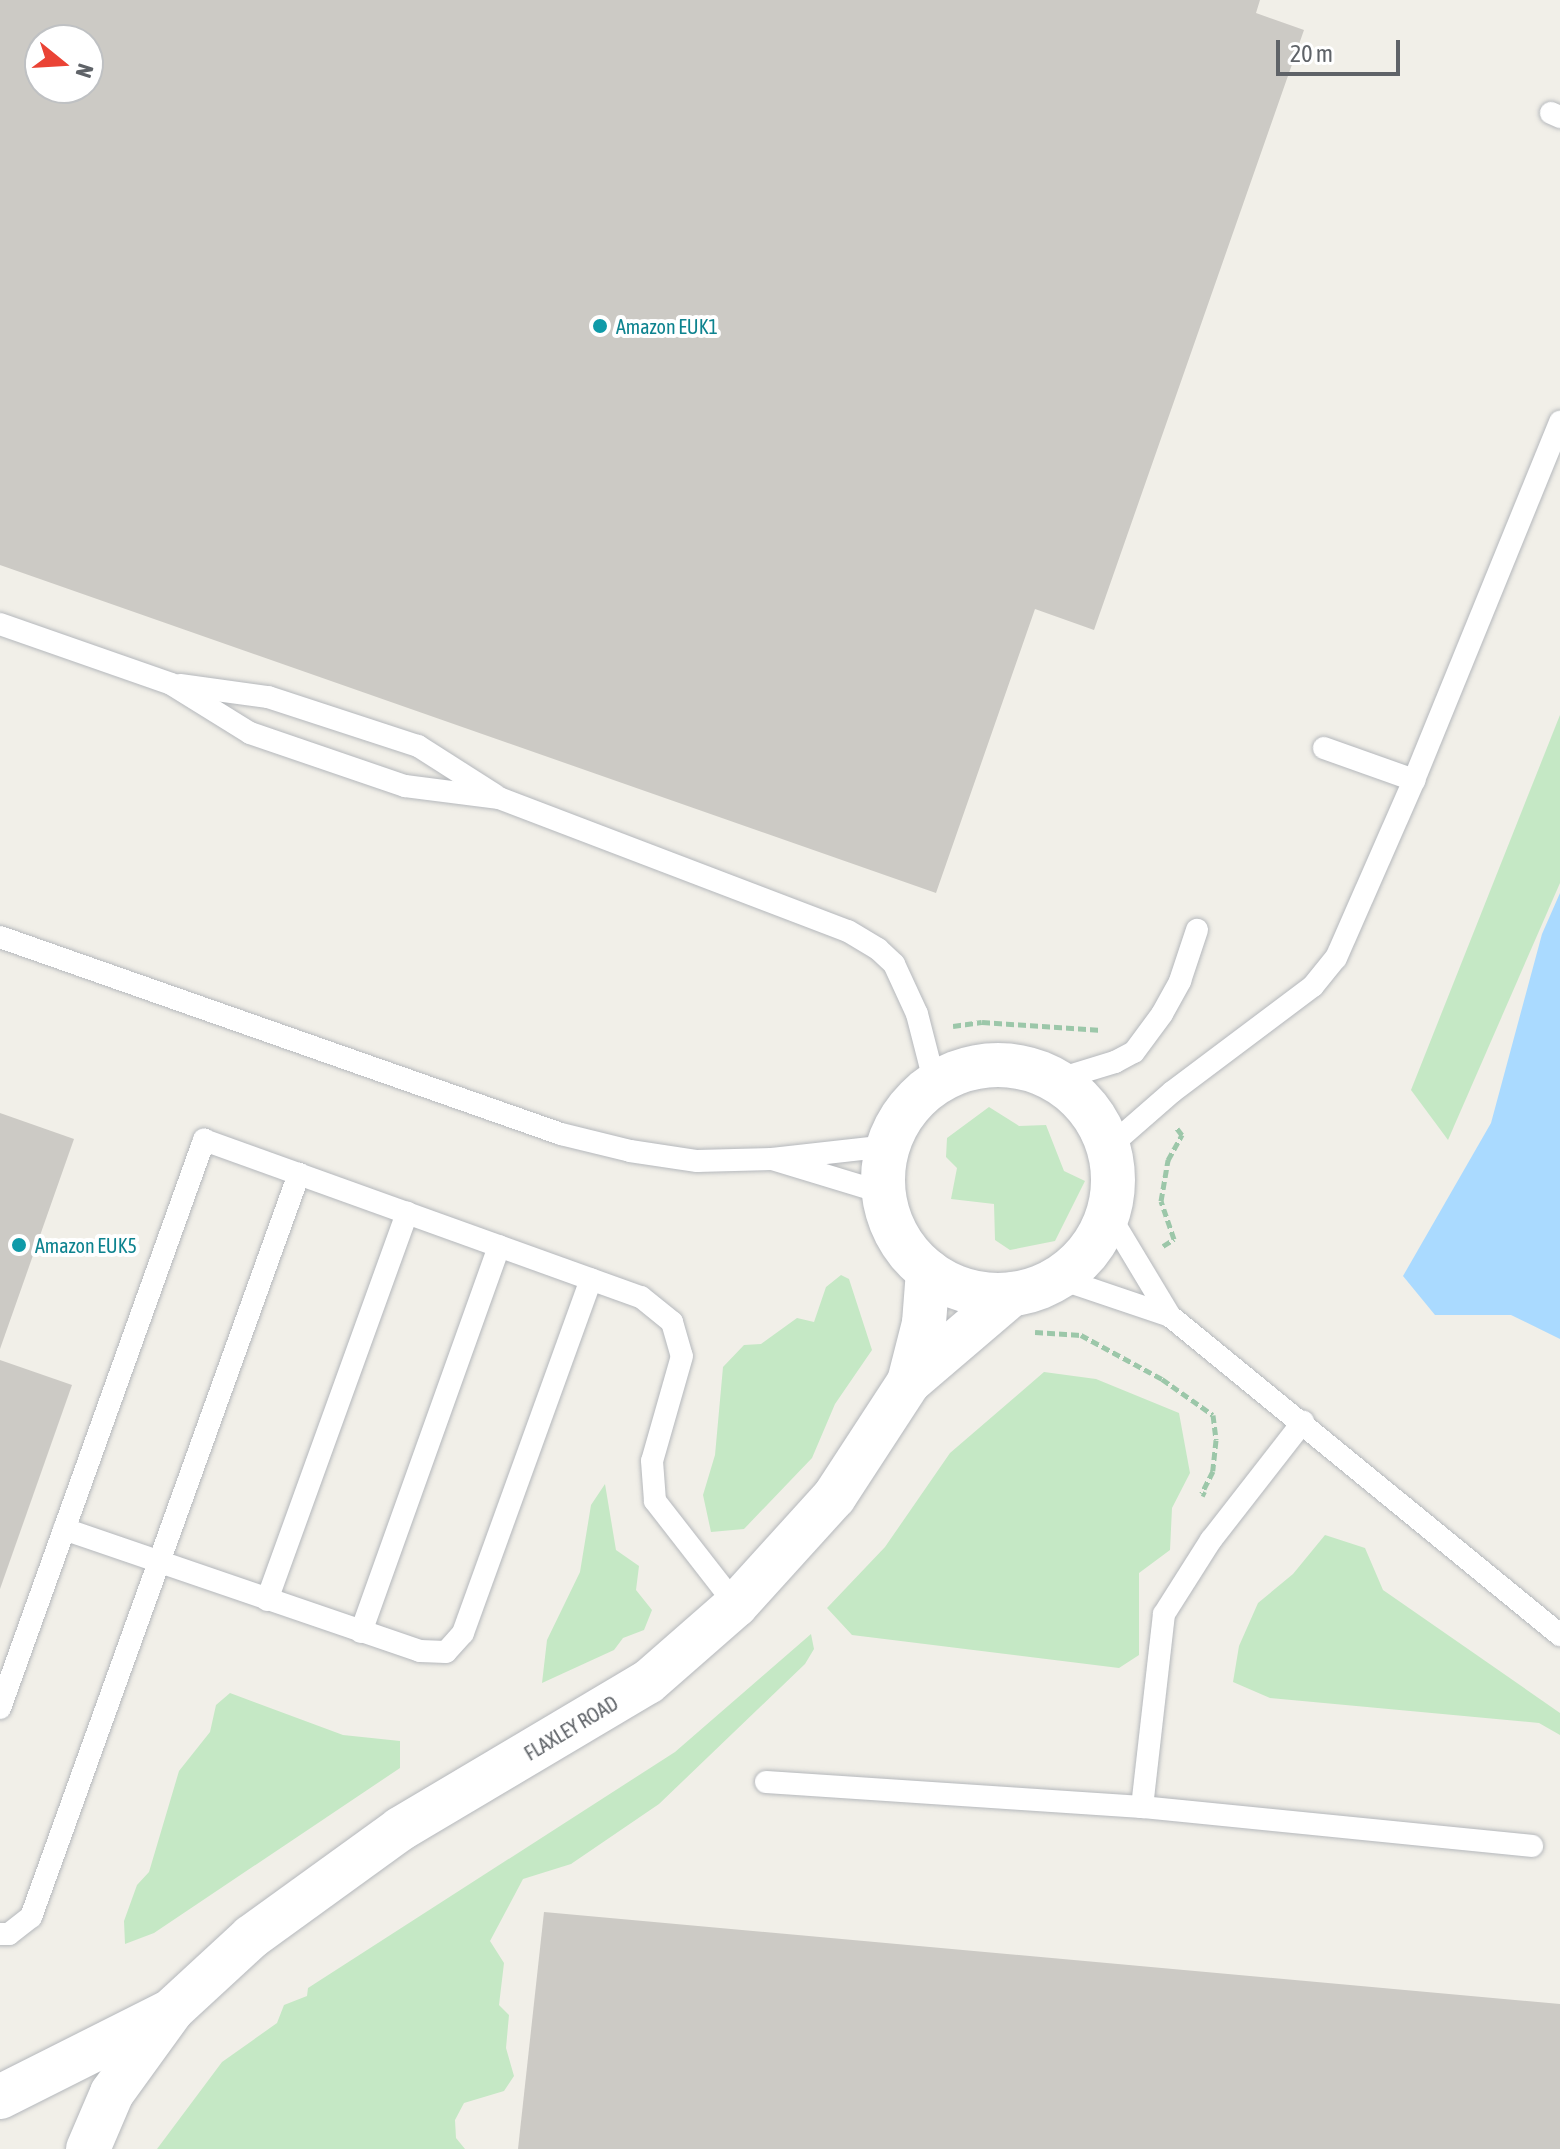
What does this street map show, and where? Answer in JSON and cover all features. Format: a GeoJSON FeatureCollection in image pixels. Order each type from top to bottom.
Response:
{"type":"FeatureCollection","features":[{"type":"Feature","properties":{"kind":"street"},"geometry":{"type":"LineString","coordinates":[[995,1065],[1027,1068],[1056,1080],[1079,1098],[1097,1121],[1109,1147],[1113,1180],[1108,1213],[1097,1239],[1080,1261],[1058,1278],[1012,1294],[983,1295],[953,1286],[928,1271],[906,1250],[891,1223],[884,1193],[888,1146],[898,1122],[935,1084],[964,1070],[995,1065]]}},
{"type":"Feature","properties":{"kind":"street"},"geometry":{"type":"LineString","coordinates":[[909,1382],[924,1323],[928,1271]]}},
{"type":"Feature","properties":{"kind":"street"},"geometry":{"type":"LineString","coordinates":[[909,1382],[1012,1294]]}},
{"type":"Feature","properties":{"kind":"street","name":"FLAXLEY ROAD"},"geometry":{"type":"LineString","coordinates":[[88,2149],[112,2093],[172,2010],[251,1937],[400,1829],[648,1682],[736,1605],[834,1497],[909,1382]]}},
{"type":"Feature","properties":{"kind":"street","name":"FLAXLEY ROAD"},"geometry":{"type":"LineString","coordinates":[[0,2097],[172,2010]]}},
{"type":"Feature","properties":{"kind":"lane"},"geometry":{"type":"LineString","coordinates":[[1109,1147],[1172,1092],[1313,986],[1336,958],[1414,780],[1560,422]]}},
{"type":"Feature","properties":{"kind":"lane"},"geometry":{"type":"LineString","coordinates":[[0,624],[171,684],[268,697],[418,746],[499,798],[848,931],[878,949],[894,964],[917,1014],[935,1084]]}},
{"type":"Feature","properties":{"kind":"lane"},"geometry":{"type":"LineString","coordinates":[[171,684],[250,733],[405,786],[499,798]]}},
{"type":"Feature","properties":{"kind":"lane"},"geometry":{"type":"LineString","coordinates":[[1324,748],[1414,780]]}},
{"type":"Feature","properties":{"kind":"lane"},"geometry":{"type":"LineString","coordinates":[[1056,1080],[1115,1062],[1134,1052],[1162,1014],[1180,981],[1197,930]]}},
{"type":"Feature","properties":{"kind":"lane"},"geometry":{"type":"LineString","coordinates":[[0,937],[561,1134],[697,1161],[772,1159],[888,1146]]}},
{"type":"Feature","properties":{"kind":"lane"},"geometry":{"type":"LineString","coordinates":[[0,1708],[204,1140],[641,1297],[672,1322],[682,1356],[652,1461],[655,1501],[736,1605]]}},
{"type":"Feature","properties":{"kind":"lane"},"geometry":{"type":"LineString","coordinates":[[772,1159],[884,1193]]}},
{"type":"Feature","properties":{"kind":"lane"},"geometry":{"type":"LineString","coordinates":[[0,1934],[9,1934],[31,1917],[299,1174]]}},
{"type":"Feature","properties":{"kind":"lane"},"geometry":{"type":"LineString","coordinates":[[267,1600],[407,1213]]}},
{"type":"Feature","properties":{"kind":"lane"},"geometry":{"type":"LineString","coordinates":[[1108,1213],[1170,1316]]}},
{"type":"Feature","properties":{"kind":"lane"},"geometry":{"type":"LineString","coordinates":[[361,1632],[499,1246]]}},
{"type":"Feature","properties":{"kind":"lane"},"geometry":{"type":"LineString","coordinates":[[1058,1278],[1170,1316],[1560,1635]]}},
{"type":"Feature","properties":{"kind":"lane"},"geometry":{"type":"LineString","coordinates":[[64,1529],[420,1651],[446,1652],[463,1633],[591,1279]]}},
{"type":"Feature","properties":{"kind":"lane"},"geometry":{"type":"LineString","coordinates":[[1142,1807],[1164,1614],[1211,1540],[1303,1422]]}},
{"type":"Feature","properties":{"kind":"lane"},"geometry":{"type":"LineString","coordinates":[[766,1782],[1142,1807],[1532,1846]]}},
{"type":"Feature","properties":{"kind":"path"},"geometry":{"type":"LineString","coordinates":[[944,1027],[982,1022],[1104,1030]]}},
{"type":"Feature","properties":{"kind":"path"},"geometry":{"type":"LineString","coordinates":[[1159,1249],[1174,1239],[1161,1201],[1168,1160],[1182,1135],[1172,1123]]}},
{"type":"Feature","properties":{"kind":"green space"},"geometry":{"type":"Polygon","coordinates":[[[1560,715],[1560,883],[1448,1140],[1411,1090],[1560,715]]]}},
{"type":"Feature","properties":{"kind":"green space"},"geometry":{"type":"Polygon","coordinates":[[[989,1107],[1019,1126],[1046,1125],[1064,1171],[1085,1181],[1055,1241],[1010,1250],[995,1240],[994,1204],[951,1199],[957,1168],[946,1157],[947,1138],[989,1107]]]}},
{"type":"Feature","properties":{"kind":"green space"},"geometry":{"type":"Polygon","coordinates":[[[841,1275],[849,1279],[872,1350],[835,1404],[812,1458],[744,1529],[711,1532],[703,1495],[715,1455],[723,1367],[744,1345],[761,1344],[797,1318],[814,1322],[826,1287],[841,1275]]]}},
{"type":"Feature","properties":{"kind":"green space"},"geometry":{"type":"Polygon","coordinates":[[[1044,1372],[1096,1379],[1179,1413],[1190,1473],[1172,1508],[1170,1550],[1139,1573],[1139,1655],[1119,1668],[852,1635],[827,1608],[885,1547],[950,1453],[1044,1372]]]}},
{"type":"Feature","properties":{"kind":"green space"},"geometry":{"type":"Polygon","coordinates":[[[605,1484],[616,1550],[639,1566],[636,1590],[652,1610],[644,1630],[623,1638],[614,1650],[542,1683],[547,1640],[580,1572],[591,1505],[605,1484]]]}},
{"type":"Feature","properties":{"kind":"green space"},"geometry":{"type":"Polygon","coordinates":[[[1325,1535],[1365,1548],[1383,1590],[1560,1713],[1560,1735],[1539,1723],[1270,1698],[1233,1682],[1239,1646],[1258,1603],[1293,1574],[1325,1535]]]}},
{"type":"Feature","properties":{"kind":"green space"},"geometry":{"type":"Polygon","coordinates":[[[811,1634],[814,1649],[805,1664],[659,1804],[571,1864],[523,1879],[490,1941],[504,1963],[499,2005],[509,2015],[506,2048],[514,2076],[504,2091],[464,2103],[455,2120],[456,2138],[465,2149],[157,2149],[222,2062],[277,2023],[284,2005],[307,1996],[308,1988],[675,1752],[811,1634]]]}},
{"type":"Feature","properties":{"kind":"green space"},"geometry":{"type":"Polygon","coordinates":[[[230,1693],[343,1735],[400,1741],[400,1768],[154,1933],[125,1944],[124,1921],[137,1885],[149,1872],[179,1771],[210,1732],[216,1705],[230,1693]]]}},
{"type":"Feature","properties":{"kind":"water"},"geometry":{"type":"Polygon","coordinates":[[[1560,893],[1560,1339],[1511,1315],[1435,1315],[1403,1276],[1491,1123],[1542,934],[1560,893]]]}},
{"type":"Feature","properties":{"kind":"building","name":"Amazon EUK1"},"geometry":{"type":"Polygon","coordinates":[[[0,0],[1260,0],[1256,13],[1304,30],[1094,630],[1035,609],[936,893],[0,565],[0,0]]]}},
{"type":"Feature","properties":{"kind":"building","name":"Amazon EUK5"},"geometry":{"type":"Polygon","coordinates":[[[0,1113],[74,1139],[0,1349],[0,1113]]]}},
{"type":"Feature","properties":{"kind":"building"},"geometry":{"type":"Polygon","coordinates":[[[0,1360],[72,1385],[0,1589],[0,1360]]]}},
{"type":"Feature","properties":{"kind":"building"},"geometry":{"type":"Polygon","coordinates":[[[544,1912],[1560,2004],[1560,2149],[518,2149],[544,1912]]]}},
{"type":"Feature","properties":{"kind":"place","name":"Amazon EUK1"},"geometry":{"type":"Point","coordinates":[600,326]}},
{"type":"Feature","properties":{"kind":"place","name":"Amazon EUK5"},"geometry":{"type":"Point","coordinates":[19,1245]}}]}
